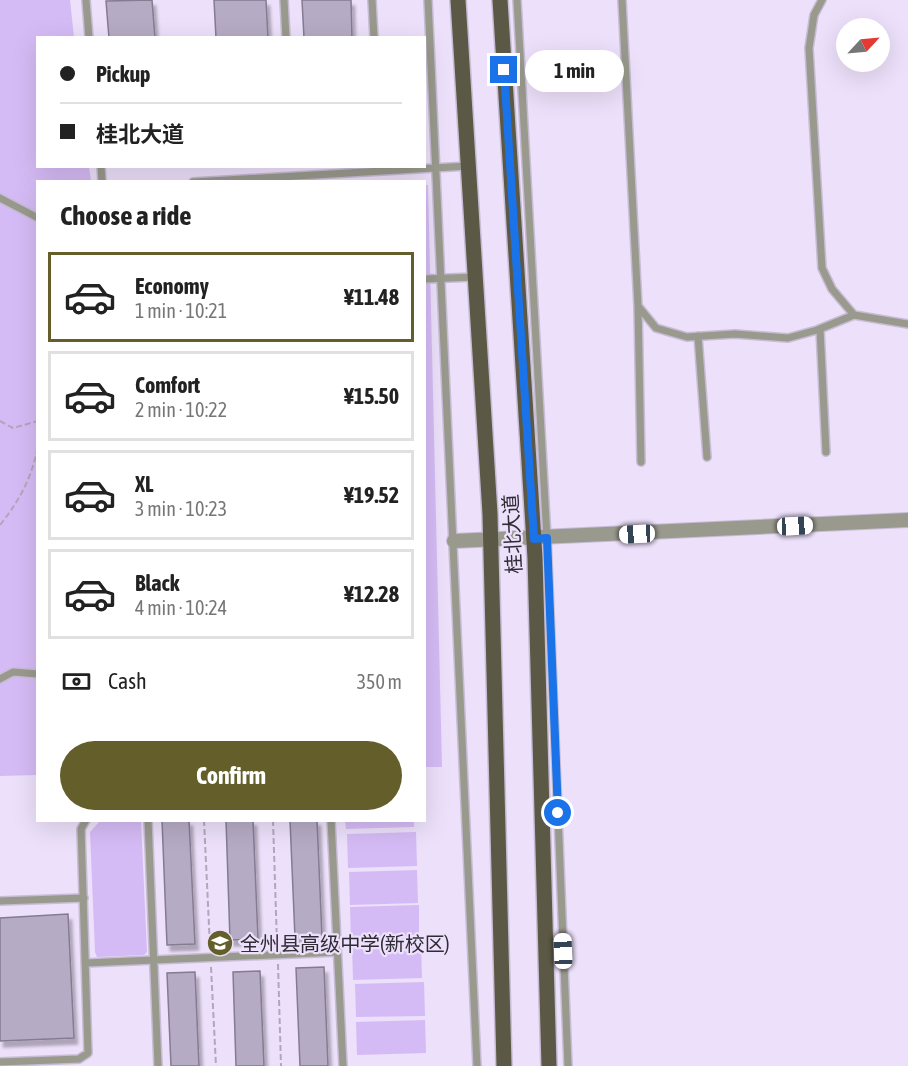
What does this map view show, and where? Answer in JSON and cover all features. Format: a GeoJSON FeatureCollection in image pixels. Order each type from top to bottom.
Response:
{"type":"FeatureCollection","features":[{"type":"Feature","properties":{"kind":"main road","name":"桂北大道"},"geometry":{"type":"LineString","coordinates":[[458,0],[490,540],[504,1066]]}},
{"type":"Feature","properties":{"kind":"main road","name":"桂北大道"},"geometry":{"type":"LineString","coordinates":[[500,0],[540,538],[549,1066]]}},
{"type":"Feature","properties":{"kind":"street"},"geometry":{"type":"LineString","coordinates":[[454,541],[908,520]]}},
{"type":"Feature","properties":{"kind":"lane"},"geometry":{"type":"LineString","coordinates":[[86,0],[89,36]]}},
{"type":"Feature","properties":{"kind":"lane"},"geometry":{"type":"LineString","coordinates":[[284,0],[286,36]]}},
{"type":"Feature","properties":{"kind":"lane"},"geometry":{"type":"LineString","coordinates":[[372,0],[374,36]]}},
{"type":"Feature","properties":{"kind":"lane"},"geometry":{"type":"LineString","coordinates":[[428,0],[477,1066]]}},
{"type":"Feature","properties":{"kind":"lane"},"geometry":{"type":"LineString","coordinates":[[517,0],[540,538],[568,1066]]}},
{"type":"Feature","properties":{"kind":"lane"},"geometry":{"type":"LineString","coordinates":[[622,0],[638,306],[641,462]]}},
{"type":"Feature","properties":{"kind":"lane"},"geometry":{"type":"LineString","coordinates":[[822,0],[814,15],[809,48],[821,261],[828,282],[854,315]]}},
{"type":"Feature","properties":{"kind":"lane"},"geometry":{"type":"LineString","coordinates":[[226,180],[383,169],[468,166]]}},
{"type":"Feature","properties":{"kind":"lane"},"geometry":{"type":"LineString","coordinates":[[293,168],[293,176]]}},
{"type":"Feature","properties":{"kind":"lane"},"geometry":{"type":"LineString","coordinates":[[0,198],[36,217]]}},
{"type":"Feature","properties":{"kind":"lane"},"geometry":{"type":"LineString","coordinates":[[426,279],[475,277]]}},
{"type":"Feature","properties":{"kind":"lane"},"geometry":{"type":"LineString","coordinates":[[638,306],[648,321],[663,332],[698,336],[735,334],[783,338],[820,329],[854,315],[908,324]]}},
{"type":"Feature","properties":{"kind":"lane"},"geometry":{"type":"LineString","coordinates":[[820,329],[826,452]]}},
{"type":"Feature","properties":{"kind":"lane"},"geometry":{"type":"LineString","coordinates":[[698,336],[707,457]]}},
{"type":"Feature","properties":{"kind":"lane"},"geometry":{"type":"LineString","coordinates":[[0,679],[13,672],[36,674]]}},
{"type":"Feature","properties":{"kind":"lane"},"geometry":{"type":"LineString","coordinates":[[0,1062],[79,1059],[88,1053],[81,829],[85,822]]}},
{"type":"Feature","properties":{"kind":"lane"},"geometry":{"type":"LineString","coordinates":[[148,822],[158,1066]]}},
{"type":"Feature","properties":{"kind":"lane"},"geometry":{"type":"LineString","coordinates":[[331,822],[343,1066]]}},
{"type":"Feature","properties":{"kind":"lane"},"geometry":{"type":"LineString","coordinates":[[0,902],[84,898]]}},
{"type":"Feature","properties":{"kind":"lane"},"geometry":{"type":"LineString","coordinates":[[86,963],[337,952]]}},
{"type":"Feature","properties":{"kind":"path"},"geometry":{"type":"LineString","coordinates":[[0,421],[13,428],[36,422]]}},
{"type":"Feature","properties":{"kind":"path"},"geometry":{"type":"LineString","coordinates":[[0,525],[18,501],[33,470],[36,456]]}},
{"type":"Feature","properties":{"kind":"path"},"geometry":{"type":"LineString","coordinates":[[204,822],[216,1066]]}},
{"type":"Feature","properties":{"kind":"shaded area"},"geometry":{"type":"Polygon","coordinates":[[[0,0],[70,0],[74,36],[36,36],[36,168],[89,168],[91,180],[36,180],[36,775],[0,776],[0,0]]]}},
{"type":"Feature","properties":{"kind":"shaded area"},"geometry":{"type":"Polygon","coordinates":[[[426,185],[428,185],[442,767],[426,767],[426,185]]]}},
{"type":"Feature","properties":{"kind":"shaded area"},"geometry":{"type":"Polygon","coordinates":[[[99,822],[141,822],[147,952],[144,955],[97,957],[90,832],[99,822]]]}},
{"type":"Feature","properties":{"kind":"shaded area"},"geometry":{"type":"Polygon","coordinates":[[[345,822],[414,822],[414,827],[346,829],[345,822]]]}},
{"type":"Feature","properties":{"kind":"shaded area"},"geometry":{"type":"Polygon","coordinates":[[[416,832],[417,866],[348,868],[347,834],[416,832]]]}},
{"type":"Feature","properties":{"kind":"shaded area"},"geometry":{"type":"Polygon","coordinates":[[[417,870],[418,903],[350,905],[349,872],[417,870]]]}},
{"type":"Feature","properties":{"kind":"shaded area"},"geometry":{"type":"Polygon","coordinates":[[[419,905],[419,939],[351,941],[350,907],[419,905]]]}},
{"type":"Feature","properties":{"kind":"shaded area"},"geometry":{"type":"Polygon","coordinates":[[[421,944],[422,978],[353,980],[352,947],[421,944]]]}},
{"type":"Feature","properties":{"kind":"shaded area"},"geometry":{"type":"Polygon","coordinates":[[[424,982],[425,1016],[356,1017],[355,984],[424,982]]]}},
{"type":"Feature","properties":{"kind":"shaded area"},"geometry":{"type":"Polygon","coordinates":[[[425,1020],[426,1053],[357,1055],[356,1022],[425,1020]]]}},
{"type":"Feature","properties":{"kind":"building"},"geometry":{"type":"Polygon","coordinates":[[[152,0],[155,36],[109,36],[106,1],[152,0]]]}},
{"type":"Feature","properties":{"kind":"building"},"geometry":{"type":"Polygon","coordinates":[[[214,0],[266,0],[268,36],[216,36],[214,0]]]}},
{"type":"Feature","properties":{"kind":"building"},"geometry":{"type":"Polygon","coordinates":[[[302,0],[351,0],[352,36],[304,36],[302,0]]]}},
{"type":"Feature","properties":{"kind":"building"},"geometry":{"type":"Polygon","coordinates":[[[162,822],[189,822],[195,944],[167,945],[162,822]]]}},
{"type":"Feature","properties":{"kind":"building"},"geometry":{"type":"Polygon","coordinates":[[[226,822],[253,822],[258,939],[230,940],[226,822]]]}},
{"type":"Feature","properties":{"kind":"building"},"geometry":{"type":"Polygon","coordinates":[[[290,822],[317,822],[322,937],[295,938],[290,822]]]}},
{"type":"Feature","properties":{"kind":"building"},"geometry":{"type":"Polygon","coordinates":[[[68,914],[74,1038],[0,1041],[0,918],[68,914]]]}},
{"type":"Feature","properties":{"kind":"building"},"geometry":{"type":"Polygon","coordinates":[[[324,967],[328,1066],[300,1066],[296,968],[324,967]]]}},
{"type":"Feature","properties":{"kind":"building"},"geometry":{"type":"Polygon","coordinates":[[[260,971],[264,1066],[236,1066],[233,972],[260,971]]]}},
{"type":"Feature","properties":{"kind":"building"},"geometry":{"type":"Polygon","coordinates":[[[195,972],[199,1066],[171,1066],[167,973],[195,972]]]}},
{"type":"Feature","properties":{"kind":"place","name":"全州县高级中学(新校区)"},"geometry":{"type":"Point","coordinates":[220,943]}},
{"type":"Feature","properties":{"kind":"route"},"geometry":{"type":"LineString","coordinates":[[504,70],[534,539],[547,538],[558,813]]}}]}
